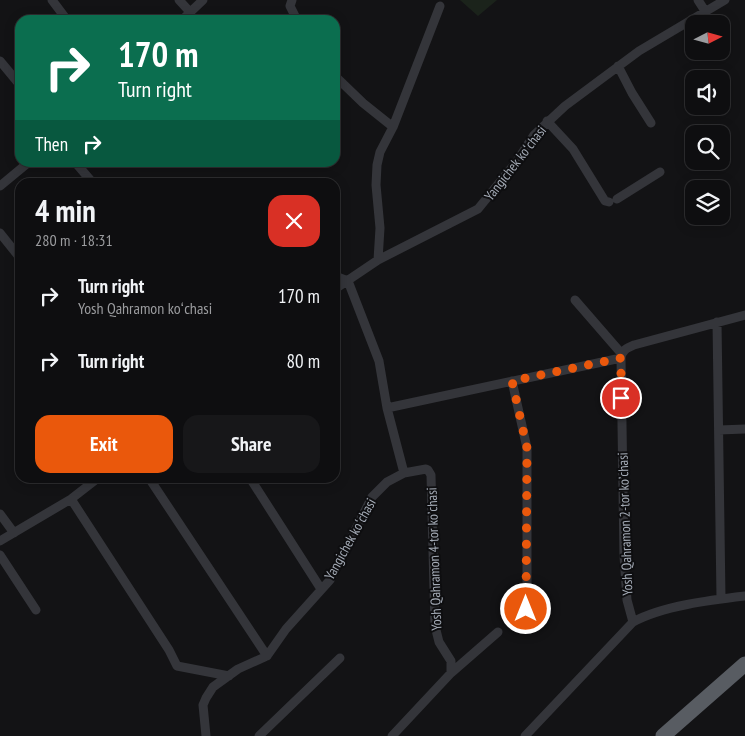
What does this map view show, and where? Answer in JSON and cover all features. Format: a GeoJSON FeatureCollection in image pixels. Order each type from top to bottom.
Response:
{"type":"FeatureCollection","features":[{"type":"Feature","properties":{"kind":"highway"},"geometry":{"type":"LineString","coordinates":[[663,736],[745,664]]}},
{"type":"Feature","properties":{"kind":"highway"},"geometry":{"type":"LineString","coordinates":[[678,736],[745,676]]}},
{"type":"Feature","properties":{"kind":"street"},"geometry":{"type":"LineString","coordinates":[[52,0],[63,15]]}},
{"type":"Feature","properties":{"kind":"street"},"geometry":{"type":"LineString","coordinates":[[179,0],[190,12]]}},
{"type":"Feature","properties":{"kind":"street"},"geometry":{"type":"LineString","coordinates":[[187,15],[203,0]]}},
{"type":"Feature","properties":{"kind":"street"},"geometry":{"type":"LineString","coordinates":[[292,0],[290,6],[294,15]]}},
{"type":"Feature","properties":{"kind":"street"},"geometry":{"type":"LineString","coordinates":[[698,0],[705,10]]}},
{"type":"Feature","properties":{"kind":"street","name":"Yangichek koʻchasi"},"geometry":{"type":"LineString","coordinates":[[340,286],[378,260],[478,209],[517,161],[534,135],[565,106],[639,51],[705,10],[725,0]]}},
{"type":"Feature","properties":{"kind":"street"},"geometry":{"type":"LineString","coordinates":[[378,260],[380,228],[376,185],[380,152],[393,127],[440,6]]}},
{"type":"Feature","properties":{"kind":"street"},"geometry":{"type":"LineString","coordinates":[[0,62],[15,79]]}},
{"type":"Feature","properties":{"kind":"street"},"geometry":{"type":"LineString","coordinates":[[618,66],[632,94],[651,122]]}},
{"type":"Feature","properties":{"kind":"street"},"geometry":{"type":"LineString","coordinates":[[340,81],[363,103],[393,127]]}},
{"type":"Feature","properties":{"kind":"street"},"geometry":{"type":"LineString","coordinates":[[548,121],[573,149],[605,201],[613,200],[660,172]]}},
{"type":"Feature","properties":{"kind":"street"},"geometry":{"type":"LineString","coordinates":[[0,174],[3,184],[22,167]]}},
{"type":"Feature","properties":{"kind":"street"},"geometry":{"type":"LineString","coordinates":[[80,167],[89,178]]}},
{"type":"Feature","properties":{"kind":"street"},"geometry":{"type":"LineString","coordinates":[[0,233],[15,252]]}},
{"type":"Feature","properties":{"kind":"street"},"geometry":{"type":"LineString","coordinates":[[340,278],[348,281],[379,361],[387,408],[404,473]]}},
{"type":"Feature","properties":{"kind":"street"},"geometry":{"type":"LineString","coordinates":[[575,300],[621,356]]}},
{"type":"Feature","properties":{"kind":"street"},"geometry":{"type":"LineString","coordinates":[[621,356],[625,348],[634,345],[745,315]]}},
{"type":"Feature","properties":{"kind":"street"},"geometry":{"type":"LineString","coordinates":[[717,322],[721,598]]}},
{"type":"Feature","properties":{"kind":"street"},"geometry":{"type":"LineString","coordinates":[[387,408],[621,356]]}},
{"type":"Feature","properties":{"kind":"street","name":"Yosh Qahramon 2-tor koʼchasi"},"geometry":{"type":"LineString","coordinates":[[621,356],[624,556],[626,600],[633,622]]}},
{"type":"Feature","properties":{"kind":"street"},"geometry":{"type":"LineString","coordinates":[[512,381],[527,448],[526,609]]}},
{"type":"Feature","properties":{"kind":"street"},"geometry":{"type":"LineString","coordinates":[[719,430],[745,429]]}},
{"type":"Feature","properties":{"kind":"street","name":"Yosh Qahramon 4-tor koʼchasi"},"geometry":{"type":"LineString","coordinates":[[404,473],[426,469],[431,475],[435,626],[439,642],[451,661],[451,673]]}},
{"type":"Feature","properties":{"kind":"street","name":"Yangichek koʻchasi"},"geometry":{"type":"LineString","coordinates":[[267,656],[286,629],[330,580],[372,496],[387,482],[404,473]]}},
{"type":"Feature","properties":{"kind":"street"},"geometry":{"type":"LineString","coordinates":[[0,541],[71,499],[92,483]]}},
{"type":"Feature","properties":{"kind":"street"},"geometry":{"type":"LineString","coordinates":[[152,483],[267,656],[238,669],[213,687],[206,698],[203,711],[206,736]]}},
{"type":"Feature","properties":{"kind":"street"},"geometry":{"type":"LineString","coordinates":[[253,483],[321,588]]}},
{"type":"Feature","properties":{"kind":"street"},"geometry":{"type":"LineString","coordinates":[[71,499],[169,650],[174,664],[229,676]]}},
{"type":"Feature","properties":{"kind":"street"},"geometry":{"type":"LineString","coordinates":[[0,514],[14,533]]}},
{"type":"Feature","properties":{"kind":"street"},"geometry":{"type":"LineString","coordinates":[[0,555],[36,610]]}},
{"type":"Feature","properties":{"kind":"street"},"geometry":{"type":"LineString","coordinates":[[525,736],[633,622],[663,610],[721,598],[745,596]]}},
{"type":"Feature","properties":{"kind":"street"},"geometry":{"type":"LineString","coordinates":[[392,736],[451,673],[498,632]]}},
{"type":"Feature","properties":{"kind":"street"},"geometry":{"type":"LineString","coordinates":[[260,736],[340,658]]}},
{"type":"Feature","properties":{"kind":"shaded area"},"geometry":{"type":"Polygon","coordinates":[[[460,0],[497,0],[478,16],[460,0]]]}},
{"type":"Feature","properties":{"kind":"route"},"geometry":{"type":"LineString","coordinates":[[526,609],[527,448],[512,381],[621,358],[621,398]]}}]}
